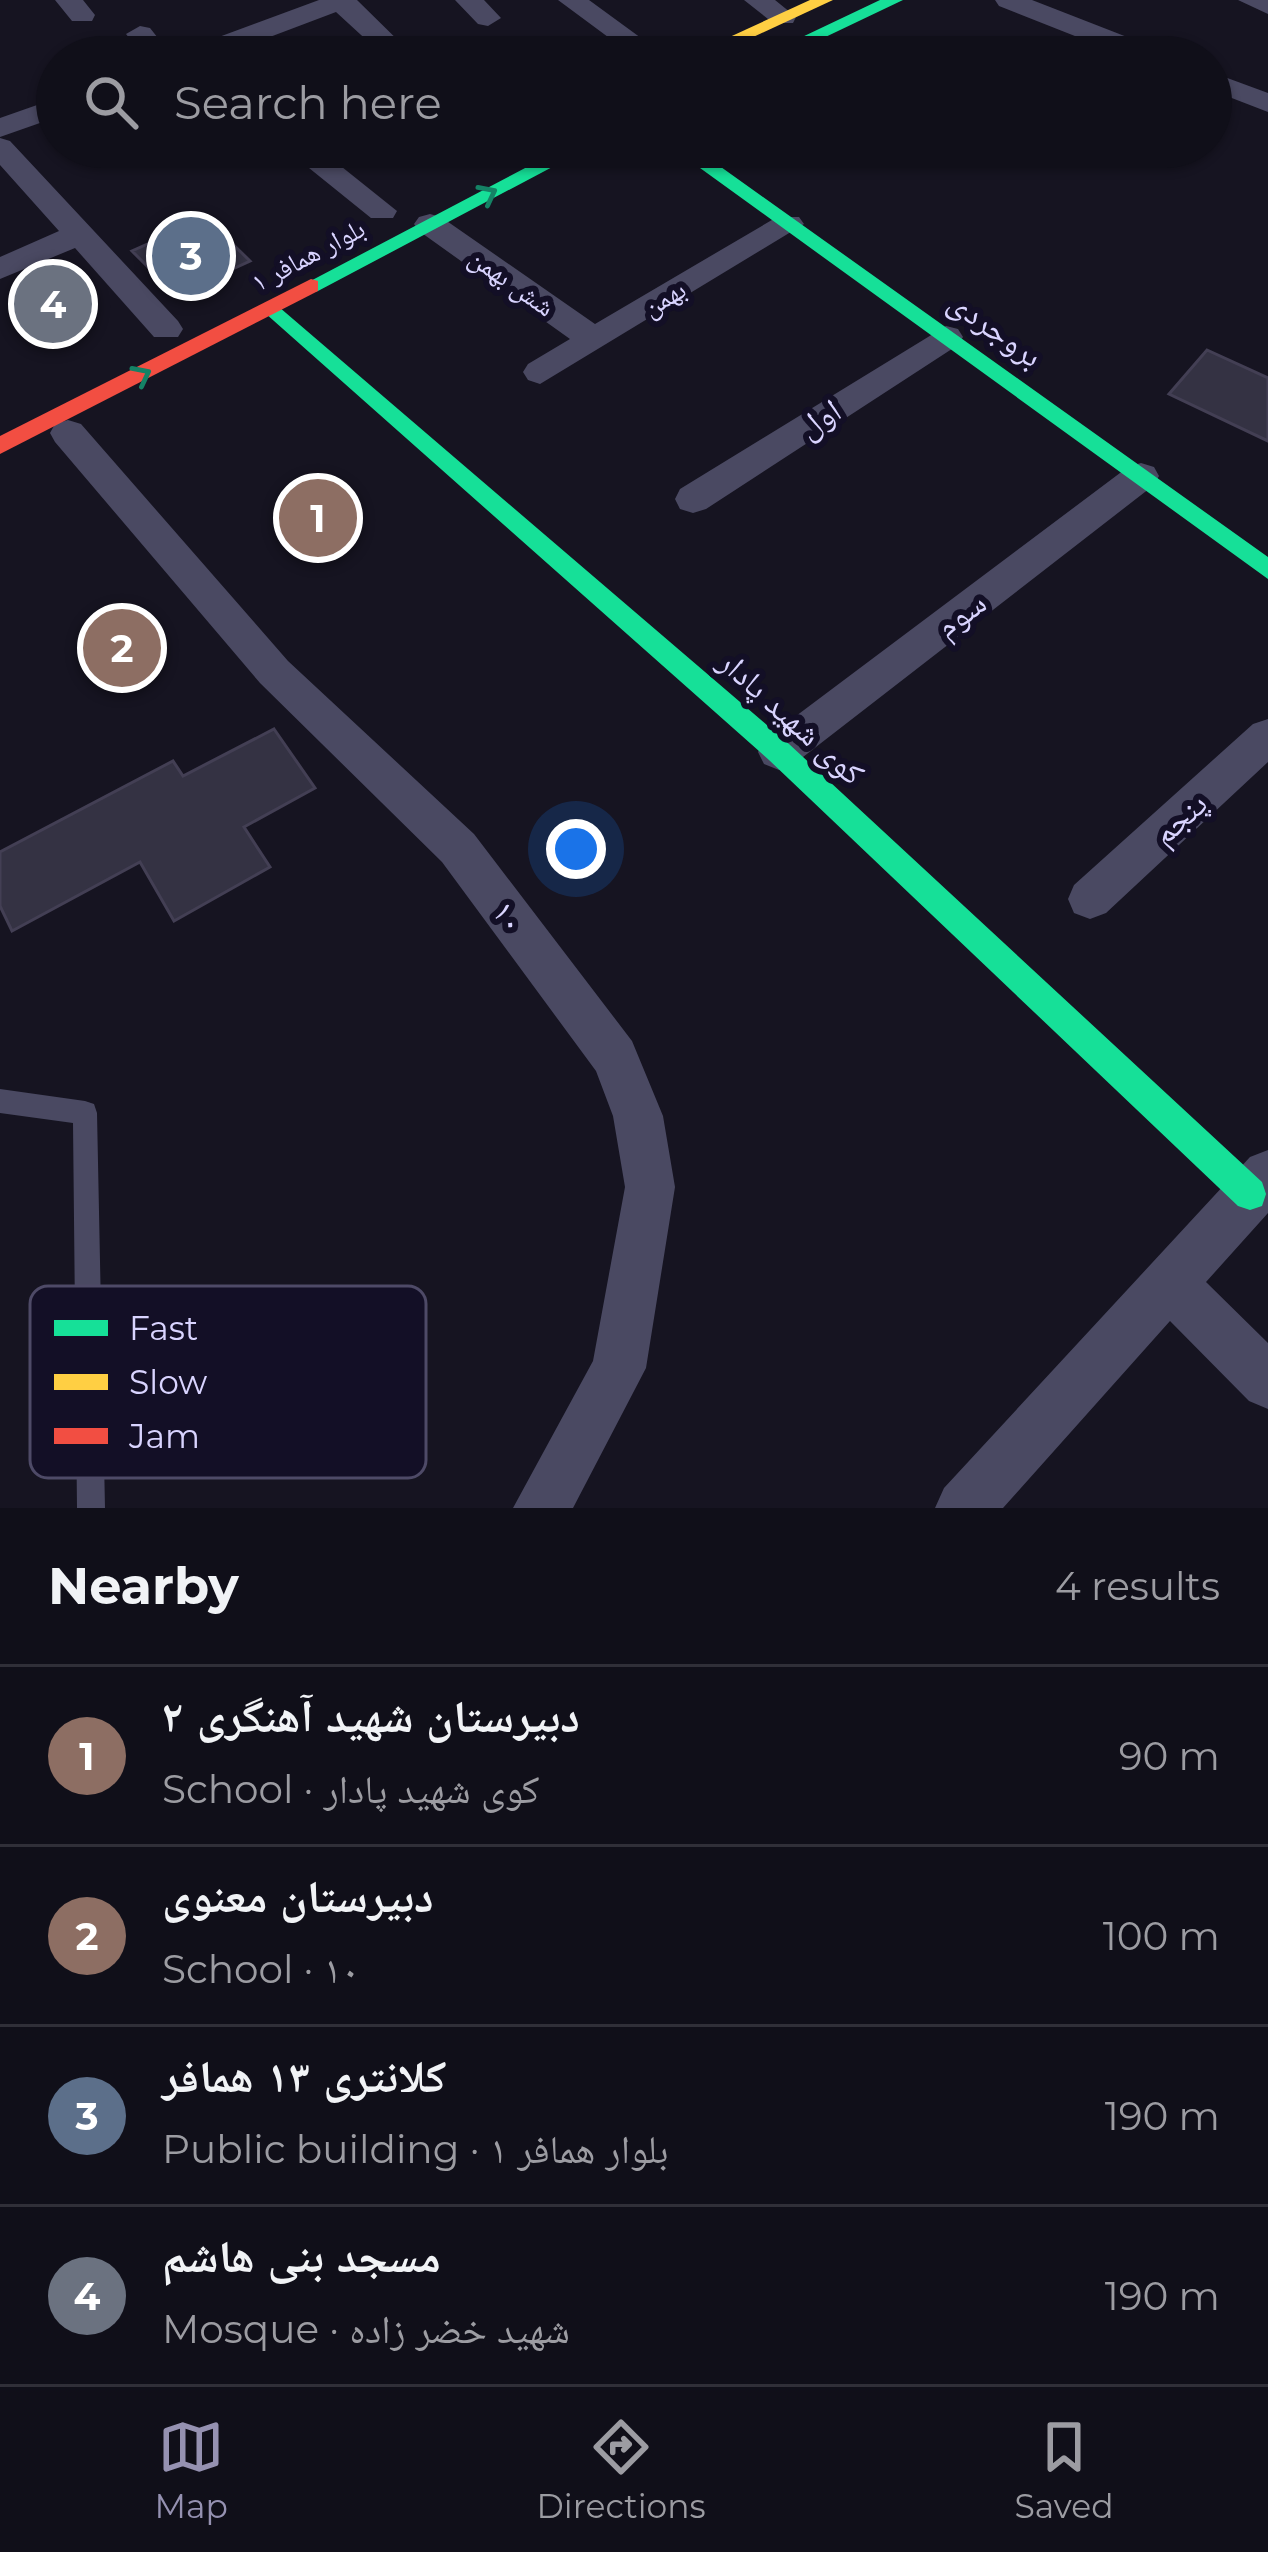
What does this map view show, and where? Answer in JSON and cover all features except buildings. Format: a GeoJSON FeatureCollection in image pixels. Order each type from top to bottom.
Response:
{"type":"FeatureCollection","features":[{"type":"Feature","properties":{"kind":"street"},"geometry":{"type":"LineString","coordinates":[[571,0],[623,36]]}},
{"type":"Feature","properties":{"kind":"street"},"geometry":{"type":"LineString","coordinates":[[757,0],[783,17]]}},
{"type":"Feature","properties":{"kind":"street"},"geometry":{"type":"LineString","coordinates":[[741,36],[824,0]]}},
{"type":"Feature","properties":{"kind":"street"},"geometry":{"type":"LineString","coordinates":[[815,36],[894,0]]}},
{"type":"Feature","properties":{"kind":"street"},"geometry":{"type":"LineString","coordinates":[[1008,0],[1100,36]]}},
{"type":"Feature","properties":{"kind":"street"},"geometry":{"type":"LineString","coordinates":[[1251,0],[1268,6]]}},
{"type":"Feature","properties":{"kind":"street"},"geometry":{"type":"LineString","coordinates":[[261,36],[297,8],[342,1],[379,36]]}},
{"type":"Feature","properties":{"kind":"street"},"geometry":{"type":"LineString","coordinates":[[1232,88],[1268,103]]}},
{"type":"Feature","properties":{"kind":"street"},"geometry":{"type":"LineString","coordinates":[[36,121],[1,145],[166,328]]}},
{"type":"Feature","properties":{"kind":"street"},"geometry":{"type":"LineString","coordinates":[[326,168],[382,211]]}},
{"type":"Feature","properties":{"kind":"street","name":"بلوار همافر ۱"},"geometry":{"type":"LineString","coordinates":[[0,446],[82,416],[272,308],[539,168]]}},
{"type":"Feature","properties":{"kind":"street","name":"بروجردی"},"geometry":{"type":"LineString","coordinates":[[710,168],[1268,570]]}},
{"type":"Feature","properties":{"kind":"street","name":"شش بهمن"},"geometry":{"type":"LineString","coordinates":[[430,224],[594,340]]}},
{"type":"Feature","properties":{"kind":"street","name":"بهمن"},"geometry":{"type":"LineString","coordinates":[[540,372],[788,224]]}},
{"type":"Feature","properties":{"kind":"street"},"geometry":{"type":"LineString","coordinates":[[0,269],[80,234]]}},
{"type":"Feature","properties":{"kind":"street","name":"کوی شهید پادار"},"geometry":{"type":"LineString","coordinates":[[272,308],[779,752],[1259,1185]]}},
{"type":"Feature","properties":{"kind":"street","name":"اول"},"geometry":{"type":"LineString","coordinates":[[693,500],[946,337]]}},
{"type":"Feature","properties":{"kind":"street"},"geometry":{"type":"LineString","coordinates":[[0,467],[82,416]]}},
{"type":"Feature","properties":{"kind":"street","name":"۱۰"},"geometry":{"type":"LineString","coordinates":[[82,416],[274,672],[458,848],[615,1057],[638,1116],[650,1187],[619,1368],[542,1508]]}},
{"type":"Feature","properties":{"kind":"street","name":"سوم"},"geometry":{"type":"LineString","coordinates":[[779,752],[1141,476]]}},
{"type":"Feature","properties":{"kind":"street","name":"پنجم"},"geometry":{"type":"LineString","coordinates":[[1090,899],[1268,736]]}},
{"type":"Feature","properties":{"kind":"street"},"geometry":{"type":"LineString","coordinates":[[964,1508],[1259,1185]]}},
{"type":"Feature","properties":{"kind":"street"},"geometry":{"type":"LineString","coordinates":[[1170,1283],[1268,1382]]}},
{"type":"Feature","properties":{"kind":"lane"},"geometry":{"type":"LineString","coordinates":[[0,1101],[85,1113],[88,1286]]}},
{"type":"Feature","properties":{"kind":"lane"},"geometry":{"type":"LineString","coordinates":[[91,1478],[92,1508]]}},
{"type":"Feature","properties":{"kind":"traffic: fast"},"geometry":{"type":"LineString","coordinates":[[814,36],[894,0]]}},
{"type":"Feature","properties":{"kind":"traffic: fast"},"geometry":{"type":"LineString","coordinates":[[311,286],[539,168]]}},
{"type":"Feature","properties":{"kind":"traffic: fast"},"geometry":{"type":"LineString","coordinates":[[710,168],[1268,570]]}},
{"type":"Feature","properties":{"kind":"traffic: fast"},"geometry":{"type":"LineString","coordinates":[[272,308],[779,752],[1250,1194]]}},
{"type":"Feature","properties":{"kind":"traffic: slow"},"geometry":{"type":"LineString","coordinates":[[743,36],[824,0]]}},
{"type":"Feature","properties":{"kind":"traffic: jam"},"geometry":{"type":"LineString","coordinates":[[0,446],[311,286]]}},
{"type":"Feature","properties":{"kind":"place","name":"کلانتری ۱۳ همافر"},"geometry":{"type":"Point","coordinates":[191,256]}},
{"type":"Feature","properties":{"kind":"place","name":"مسجد بنی هاشم"},"geometry":{"type":"Point","coordinates":[53,304]}},
{"type":"Feature","properties":{"kind":"place","name":"دبیرستان شهید آهنگری ۲"},"geometry":{"type":"Point","coordinates":[318,518]}},
{"type":"Feature","properties":{"kind":"place","name":"دبیرستان معنوی"},"geometry":{"type":"Point","coordinates":[122,648]}}]}
